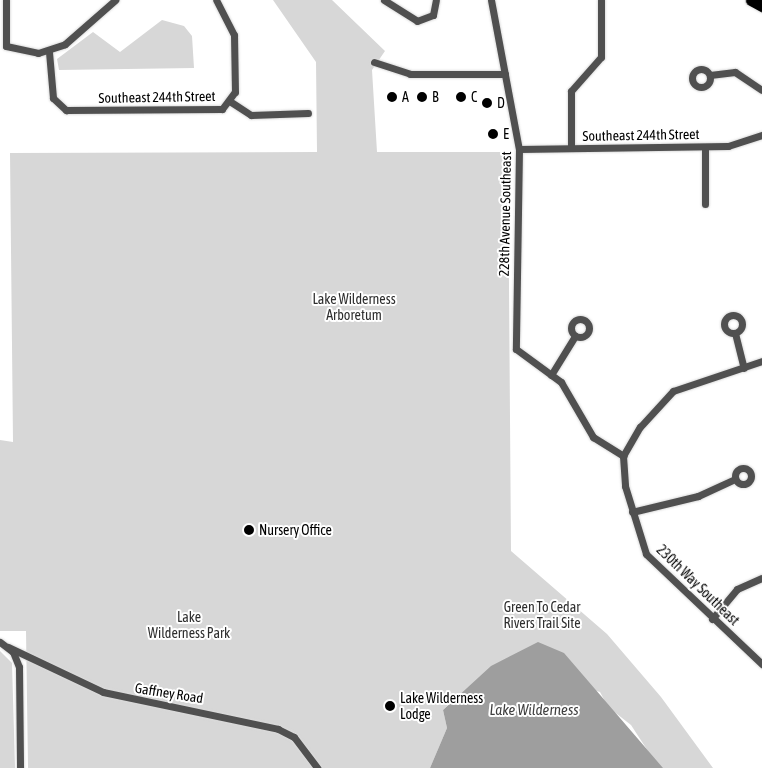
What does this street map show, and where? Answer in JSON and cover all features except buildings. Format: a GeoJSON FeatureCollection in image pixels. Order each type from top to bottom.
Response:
{"type":"FeatureCollection","features":[{"type":"Feature","properties":{"kind":"main road"},"geometry":{"type":"LineString","coordinates":[[751,0],[762,6]]}},
{"type":"Feature","properties":{"kind":"street"},"geometry":{"type":"LineString","coordinates":[[6,0],[6,46],[15,52],[49,52],[115,0]]}},
{"type":"Feature","properties":{"kind":"street"},"geometry":{"type":"LineString","coordinates":[[216,0],[233,27],[231,102]]}},
{"type":"Feature","properties":{"kind":"street"},"geometry":{"type":"LineString","coordinates":[[384,0],[417,21],[433,15],[436,0]]}},
{"type":"Feature","properties":{"kind":"street","name":"228th Avenue Southeast"},"geometry":{"type":"LineString","coordinates":[[491,0],[519,149],[515,341],[518,353],[551,375]]}},
{"type":"Feature","properties":{"kind":"street"},"geometry":{"type":"LineString","coordinates":[[571,148],[572,91],[601,57],[601,0]]}},
{"type":"Feature","properties":{"kind":"street","name":"Southeast 244th Street"},"geometry":{"type":"LineString","coordinates":[[49,52],[53,98],[66,110],[218,110],[231,102],[251,115],[308,114]]}},
{"type":"Feature","properties":{"kind":"street"},"geometry":{"type":"LineString","coordinates":[[374,62],[410,74],[505,74]]}},
{"type":"Feature","properties":{"kind":"street"},"geometry":{"type":"LineString","coordinates":[[710,75],[740,74],[762,90]]}},
{"type":"Feature","properties":{"kind":"street","name":"Southeast 244th Street"},"geometry":{"type":"LineString","coordinates":[[519,149],[728,146],[762,135]]}},
{"type":"Feature","properties":{"kind":"street"},"geometry":{"type":"LineString","coordinates":[[705,147],[705,204]]}},
{"type":"Feature","properties":{"kind":"street"},"geometry":{"type":"LineString","coordinates":[[735,333],[744,368]]}},
{"type":"Feature","properties":{"kind":"street"},"geometry":{"type":"LineString","coordinates":[[575,336],[551,375],[567,389],[593,437],[622,456],[640,427],[673,391],[762,361]]}},
{"type":"Feature","properties":{"kind":"street","name":"230th Way Southeast"},"geometry":{"type":"LineString","coordinates":[[622,456],[632,512],[646,554],[712,619],[762,664]]}},
{"type":"Feature","properties":{"kind":"street"},"geometry":{"type":"LineString","coordinates":[[632,512],[698,496],[735,479]]}},
{"type":"Feature","properties":{"kind":"street"},"geometry":{"type":"LineString","coordinates":[[712,619],[737,588],[762,578]]}},
{"type":"Feature","properties":{"kind":"street","name":"Gaffney Road"},"geometry":{"type":"LineString","coordinates":[[0,642],[103,692],[278,729],[294,737],[317,768]]}},
{"type":"Feature","properties":{"kind":"street"},"geometry":{"type":"LineString","coordinates":[[8,647],[19,667],[20,768]]}},
{"type":"Feature","properties":{"kind":"green space"},"geometry":{"type":"Polygon","coordinates":[[[273,0],[332,0],[385,51],[372,70],[377,152],[508,152],[511,551],[607,634],[661,697],[713,768],[659,768],[631,725],[608,707],[600,692],[580,686],[584,679],[571,665],[448,705],[443,710],[447,728],[430,768],[28,768],[26,631],[0,631],[0,440],[13,442],[10,153],[317,152],[316,62],[273,0]]]}},
{"type":"Feature","properties":{"kind":"green space"},"geometry":{"type":"Polygon","coordinates":[[[162,20],[184,26],[192,36],[194,68],[59,70],[57,59],[93,32],[120,52],[162,20]]]}},
{"type":"Feature","properties":{"kind":"green space"},"geometry":{"type":"Polygon","coordinates":[[[0,651],[12,663],[15,768],[0,768],[0,651]]]}},
{"type":"Feature","properties":{"kind":"water","name":"Lake Wilderness"},"geometry":{"type":"Polygon","coordinates":[[[538,642],[564,653],[663,768],[430,768],[447,728],[443,710],[491,666],[538,642]]]}},
{"type":"Feature","properties":{"kind":"place","name":"A"},"geometry":{"type":"Point","coordinates":[392,97]}},
{"type":"Feature","properties":{"kind":"place","name":"B"},"geometry":{"type":"Point","coordinates":[422,97]}},
{"type":"Feature","properties":{"kind":"place","name":"C"},"geometry":{"type":"Point","coordinates":[461,97]}},
{"type":"Feature","properties":{"kind":"place","name":"D"},"geometry":{"type":"Point","coordinates":[487,103]}},
{"type":"Feature","properties":{"kind":"place","name":"E"},"geometry":{"type":"Point","coordinates":[493,134]}},
{"type":"Feature","properties":{"kind":"place","name":"Nursery Office"},"geometry":{"type":"Point","coordinates":[249,530]}},
{"type":"Feature","properties":{"kind":"place","name":"Lake Wilderness Lodge"},"geometry":{"type":"Point","coordinates":[390,706]}},
{"type":"Feature","properties":{"kind":"park label","name":"Lake Wilderness Arboretum"},"geometry":{"type":"Point","coordinates":[354,308]}},
{"type":"Feature","properties":{"kind":"park label","name":"Green To Cedar Rivers Trail Site"},"geometry":{"type":"Point","coordinates":[542,616]}},
{"type":"Feature","properties":{"kind":"park label","name":"Lake Wilderness Park"},"geometry":{"type":"Point","coordinates":[189,626]}}]}
